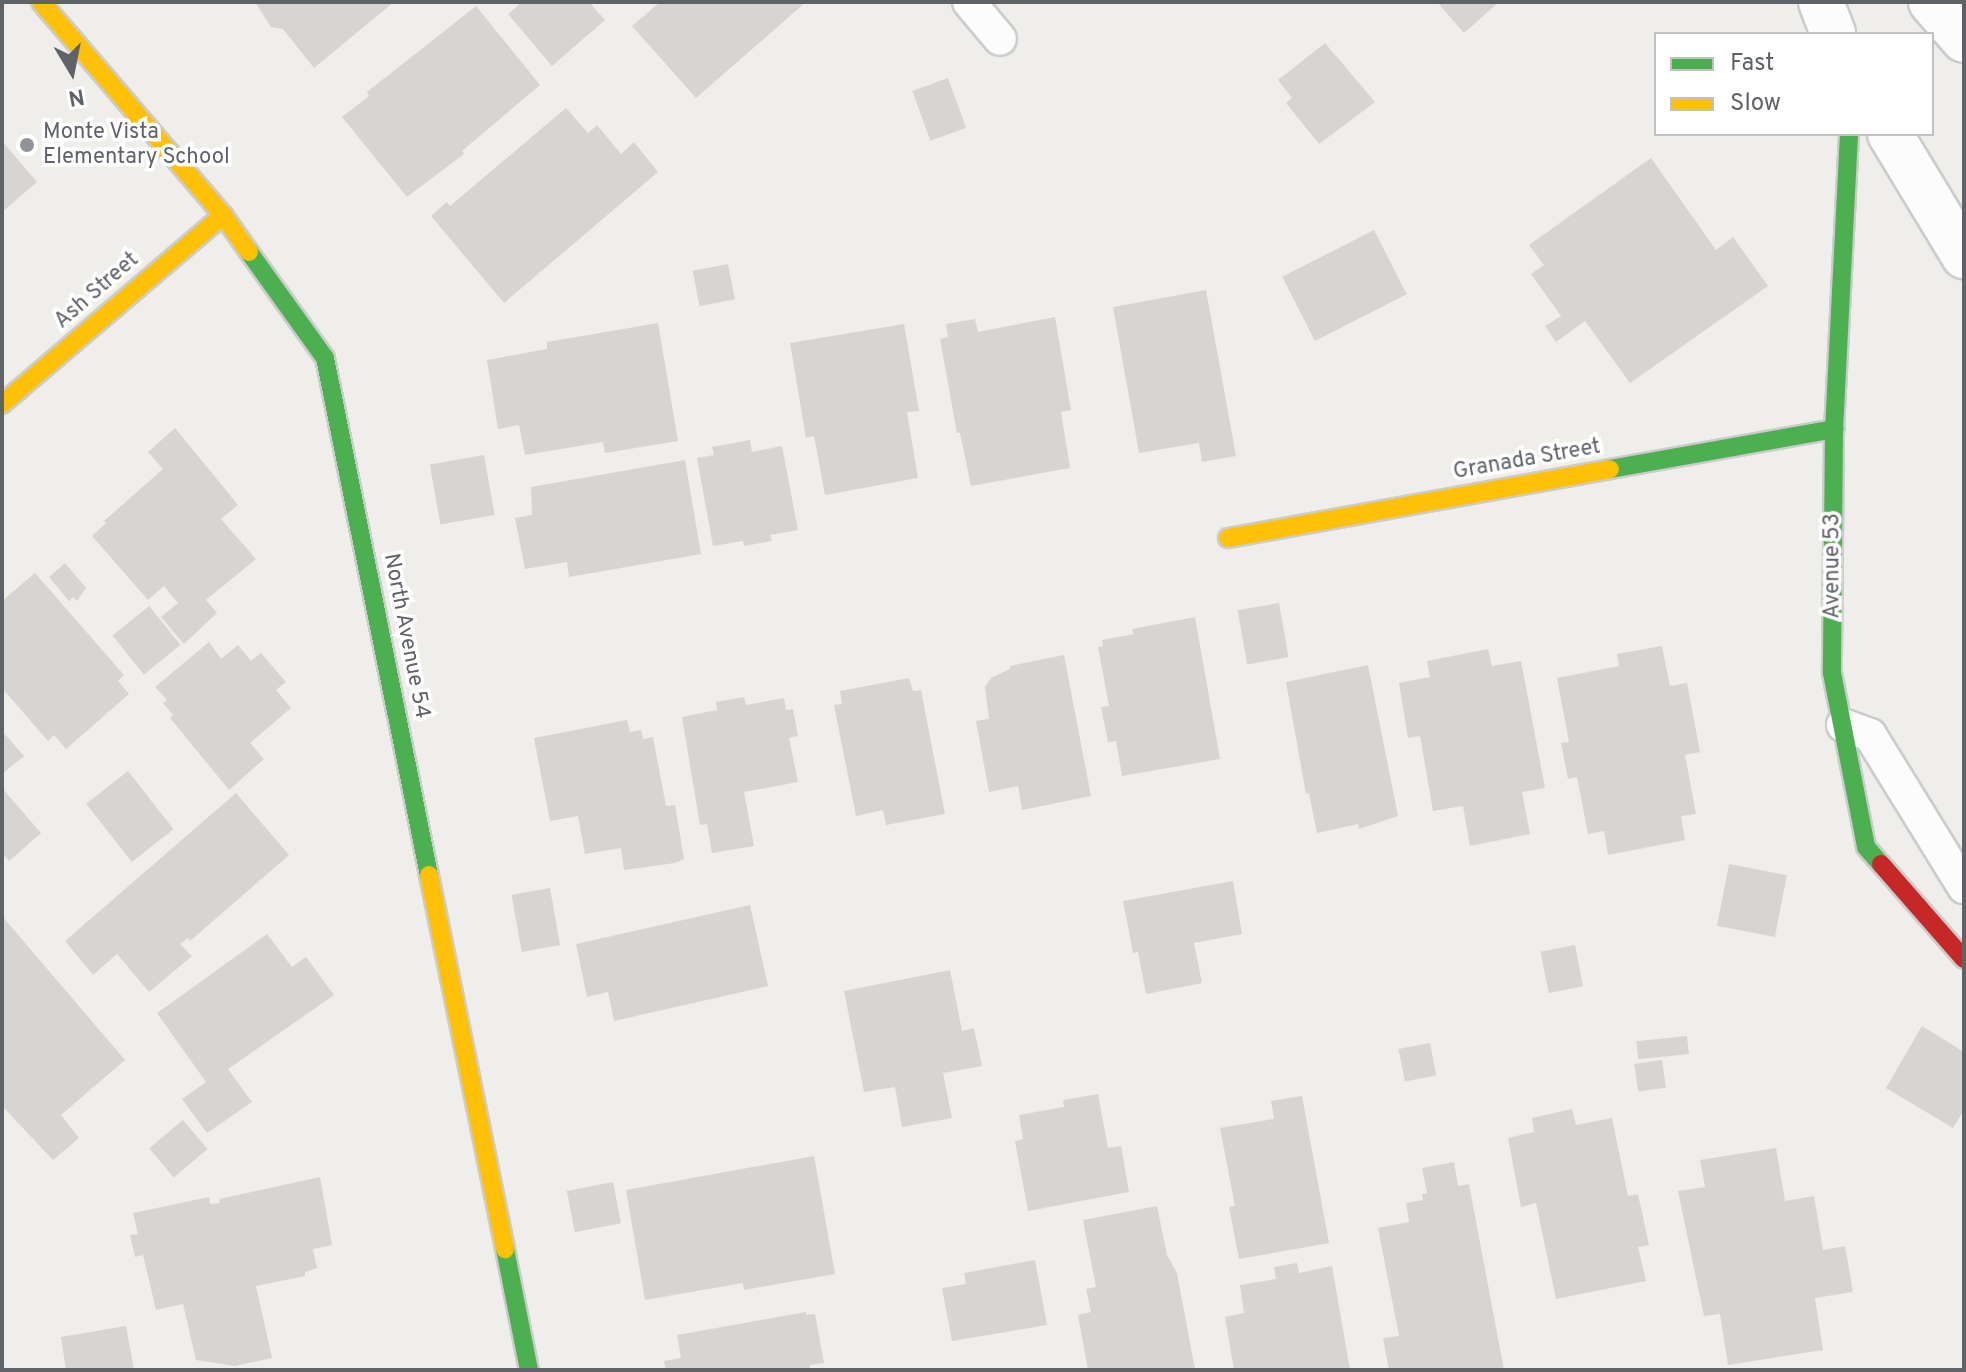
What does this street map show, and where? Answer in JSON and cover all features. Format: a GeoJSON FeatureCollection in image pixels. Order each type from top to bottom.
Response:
{"type":"FeatureCollection","features":[{"type":"Feature","properties":{"kind":"street","name":"North Avenue 54"},"geometry":{"type":"LineString","coordinates":[[41,2],[223,215],[325,358],[529,1370]]}},
{"type":"Feature","properties":{"kind":"street"},"geometry":{"type":"LineString","coordinates":[[1821,2],[1832,32]]}},
{"type":"Feature","properties":{"kind":"street"},"geometry":{"type":"LineString","coordinates":[[1931,2],[1964,40]]}},
{"type":"Feature","properties":{"kind":"street","name":"Avenue 53"},"geometry":{"type":"LineString","coordinates":[[1849,136],[1834,429],[1832,673],[1866,847],[1964,959]]}},
{"type":"Feature","properties":{"kind":"street"},"geometry":{"type":"LineString","coordinates":[[1891,136],[1964,256]]}},
{"type":"Feature","properties":{"kind":"street","name":"Ash Street"},"geometry":{"type":"LineString","coordinates":[[2,404],[223,215]]}},
{"type":"Feature","properties":{"kind":"street","name":"Granada Street"},"geometry":{"type":"LineString","coordinates":[[1228,538],[1834,429]]}},
{"type":"Feature","properties":{"kind":"lane"},"geometry":{"type":"LineString","coordinates":[[969,2],[1000,39]]}},
{"type":"Feature","properties":{"kind":"lane"},"geometry":{"type":"LineString","coordinates":[[1843,725],[1870,735],[1964,887]]}},
{"type":"Feature","properties":{"kind":"building"},"geometry":{"type":"Polygon","coordinates":[[[255,2],[394,2],[314,68],[283,29],[271,27],[255,2]]]}},
{"type":"Feature","properties":{"kind":"building"},"geometry":{"type":"Polygon","coordinates":[[[522,2],[589,2],[605,20],[552,66],[508,14],[522,2]]]}},
{"type":"Feature","properties":{"kind":"building"},"geometry":{"type":"Polygon","coordinates":[[[660,2],[806,2],[696,98],[632,26],[660,2]]]}},
{"type":"Feature","properties":{"kind":"building"},"geometry":{"type":"Polygon","coordinates":[[[1437,2],[1499,2],[1464,33],[1437,2]]]}},
{"type":"Feature","properties":{"kind":"building"},"geometry":{"type":"Polygon","coordinates":[[[476,6],[540,85],[462,151],[464,154],[407,197],[342,117],[369,96],[367,92],[476,6]]]}},
{"type":"Feature","properties":{"kind":"building"},"geometry":{"type":"Polygon","coordinates":[[[1325,43],[1375,102],[1319,144],[1286,103],[1292,98],[1278,80],[1325,43]]]}},
{"type":"Feature","properties":{"kind":"building"},"geometry":{"type":"Polygon","coordinates":[[[948,78],[966,128],[930,141],[912,91],[948,78]]]}},
{"type":"Feature","properties":{"kind":"building"},"geometry":{"type":"Polygon","coordinates":[[[566,108],[588,133],[597,125],[621,154],[634,142],[658,172],[504,303],[431,216],[447,202],[450,206],[566,108]]]}},
{"type":"Feature","properties":{"kind":"building"},"geometry":{"type":"Polygon","coordinates":[[[2,141],[37,182],[2,212],[2,141]]]}},
{"type":"Feature","properties":{"kind":"building"},"geometry":{"type":"Polygon","coordinates":[[[1651,158],[1716,250],[1733,237],[1768,286],[1630,383],[1585,321],[1556,342],[1545,326],[1561,316],[1531,274],[1544,265],[1529,245],[1651,158]]]}},
{"type":"Feature","properties":{"kind":"building"},"geometry":{"type":"Polygon","coordinates":[[[1374,230],[1407,294],[1315,341],[1282,277],[1374,230]]]}},
{"type":"Feature","properties":{"kind":"building"},"geometry":{"type":"Polygon","coordinates":[[[728,264],[735,299],[700,306],[693,271],[728,264]]]}},
{"type":"Feature","properties":{"kind":"building"},"geometry":{"type":"Polygon","coordinates":[[[1206,290],[1236,456],[1202,462],[1199,443],[1139,453],[1113,307],[1206,290]]]}},
{"type":"Feature","properties":{"kind":"building"},"geometry":{"type":"Polygon","coordinates":[[[1055,317],[1071,410],[1061,412],[1070,468],[971,486],[960,433],[957,433],[940,339],[948,337],[946,324],[975,319],[978,332],[1055,317]]]}},
{"type":"Feature","properties":{"kind":"building"},"geometry":{"type":"Polygon","coordinates":[[[658,323],[678,441],[605,453],[603,442],[525,455],[519,425],[498,429],[487,360],[547,349],[547,342],[658,323]]]}},
{"type":"Feature","properties":{"kind":"building"},"geometry":{"type":"Polygon","coordinates":[[[904,324],[919,411],[907,412],[918,478],[825,495],[814,436],[806,438],[790,343],[904,324]]]}},
{"type":"Feature","properties":{"kind":"building"},"geometry":{"type":"Polygon","coordinates":[[[175,428],[238,505],[221,519],[256,559],[206,600],[217,613],[184,644],[161,617],[178,603],[164,586],[148,600],[92,536],[106,523],[104,521],[163,469],[148,452],[175,428]]]}},
{"type":"Feature","properties":{"kind":"building"},"geometry":{"type":"Polygon","coordinates":[[[750,440],[752,452],[782,446],[798,530],[770,535],[772,541],[744,546],[743,541],[713,546],[697,458],[714,455],[712,447],[750,440]]]}},
{"type":"Feature","properties":{"kind":"building"},"geometry":{"type":"Polygon","coordinates":[[[484,455],[495,515],[440,525],[430,465],[484,455]]]}},
{"type":"Feature","properties":{"kind":"building"},"geometry":{"type":"Polygon","coordinates":[[[685,460],[701,554],[569,577],[567,562],[525,569],[515,518],[532,515],[531,487],[685,460]]]}},
{"type":"Feature","properties":{"kind":"building"},"geometry":{"type":"Polygon","coordinates":[[[65,563],[86,588],[77,601],[73,597],[69,601],[49,577],[65,563]]]}},
{"type":"Feature","properties":{"kind":"building"},"geometry":{"type":"Polygon","coordinates":[[[35,573],[124,675],[118,681],[129,694],[66,749],[54,735],[48,741],[2,688],[2,601],[35,573]]]}},
{"type":"Feature","properties":{"kind":"building"},"geometry":{"type":"Polygon","coordinates":[[[1279,603],[1289,657],[1247,664],[1238,610],[1279,603]]]}},
{"type":"Feature","properties":{"kind":"building"},"geometry":{"type":"Polygon","coordinates":[[[149,606],[180,645],[144,674],[112,636],[149,606]]]}},
{"type":"Feature","properties":{"kind":"building"},"geometry":{"type":"Polygon","coordinates":[[[1195,617],[1220,759],[1122,776],[1116,741],[1108,742],[1101,707],[1109,706],[1098,647],[1103,646],[1102,640],[1134,634],[1132,629],[1195,617]]]}},
{"type":"Feature","properties":{"kind":"building"},"geometry":{"type":"Polygon","coordinates":[[[209,642],[221,659],[238,645],[251,661],[261,653],[286,682],[276,690],[291,708],[250,743],[264,759],[229,790],[170,718],[173,715],[163,703],[167,700],[155,687],[209,642]]]}},
{"type":"Feature","properties":{"kind":"building"},"geometry":{"type":"Polygon","coordinates":[[[1662,646],[1670,686],[1687,683],[1700,752],[1685,755],[1696,814],[1681,816],[1685,840],[1608,855],[1604,831],[1588,834],[1577,777],[1568,779],[1561,743],[1569,742],[1557,678],[1619,666],[1617,654],[1662,646]]]}},
{"type":"Feature","properties":{"kind":"building"},"geometry":{"type":"Polygon","coordinates":[[[1488,649],[1492,666],[1521,661],[1545,788],[1522,792],[1530,834],[1470,846],[1463,806],[1433,811],[1420,736],[1408,738],[1399,683],[1430,677],[1427,661],[1488,649]]]}},
{"type":"Feature","properties":{"kind":"building"},"geometry":{"type":"Polygon","coordinates":[[[1064,655],[1091,796],[1022,810],[1018,786],[989,792],[976,721],[989,719],[985,687],[991,678],[1010,669],[1010,666],[1064,655]]]}},
{"type":"Feature","properties":{"kind":"building"},"geometry":{"type":"Polygon","coordinates":[[[1368,665],[1398,816],[1359,829],[1358,824],[1317,833],[1309,793],[1306,794],[1286,682],[1368,665]]]}},
{"type":"Feature","properties":{"kind":"building"},"geometry":{"type":"Polygon","coordinates":[[[909,678],[913,691],[921,690],[945,814],[886,825],[883,810],[856,816],[834,705],[842,704],[840,691],[909,678]]]}},
{"type":"Feature","properties":{"kind":"building"},"geometry":{"type":"Polygon","coordinates":[[[744,697],[746,705],[784,698],[786,710],[793,709],[798,736],[789,738],[798,782],[744,792],[754,846],[712,853],[707,824],[700,825],[682,717],[717,710],[716,702],[744,697]]]}},
{"type":"Feature","properties":{"kind":"building"},"geometry":{"type":"Polygon","coordinates":[[[627,720],[630,732],[641,730],[643,739],[653,737],[666,806],[675,805],[684,859],[675,863],[624,870],[621,848],[585,854],[578,816],[550,821],[534,738],[627,720]]]}},
{"type":"Feature","properties":{"kind":"building"},"geometry":{"type":"Polygon","coordinates":[[[2,731],[24,756],[2,774],[2,731]]]}},
{"type":"Feature","properties":{"kind":"building"},"geometry":{"type":"Polygon","coordinates":[[[128,771],[174,829],[132,862],[86,804],[128,771]]]}},
{"type":"Feature","properties":{"kind":"building"},"geometry":{"type":"Polygon","coordinates":[[[2,788],[41,833],[9,861],[2,853],[2,788]]]}},
{"type":"Feature","properties":{"kind":"building"},"geometry":{"type":"Polygon","coordinates":[[[236,793],[289,855],[190,941],[188,938],[180,944],[192,956],[149,992],[117,954],[93,975],[65,941],[236,793]]]}},
{"type":"Feature","properties":{"kind":"building"},"geometry":{"type":"Polygon","coordinates":[[[1729,864],[1787,875],[1775,937],[1717,926],[1729,864]]]}},
{"type":"Feature","properties":{"kind":"building"},"geometry":{"type":"Polygon","coordinates":[[[1233,881],[1242,934],[1194,943],[1202,983],[1146,994],[1138,952],[1133,953],[1123,901],[1233,881]]]}},
{"type":"Feature","properties":{"kind":"building"},"geometry":{"type":"Polygon","coordinates":[[[550,888],[560,945],[522,952],[512,895],[550,888]]]}},
{"type":"Feature","properties":{"kind":"building"},"geometry":{"type":"Polygon","coordinates":[[[750,905],[768,986],[614,1021],[608,992],[587,997],[576,944],[750,905]]]}},
{"type":"Feature","properties":{"kind":"building"},"geometry":{"type":"Polygon","coordinates":[[[2,916],[125,1060],[61,1115],[79,1138],[53,1160],[2,1106],[2,916]]]}},
{"type":"Feature","properties":{"kind":"building"},"geometry":{"type":"Polygon","coordinates":[[[267,934],[292,967],[306,957],[334,995],[228,1069],[252,1102],[207,1133],[182,1099],[206,1082],[157,1013],[267,934]]]}},
{"type":"Feature","properties":{"kind":"building"},"geometry":{"type":"Polygon","coordinates":[[[1575,945],[1583,986],[1549,993],[1541,952],[1575,945]]]}},
{"type":"Feature","properties":{"kind":"building"},"geometry":{"type":"Polygon","coordinates":[[[950,970],[962,1031],[974,1028],[982,1066],[943,1073],[952,1118],[902,1127],[895,1087],[864,1092],[844,991],[950,970]]]}},
{"type":"Feature","properties":{"kind":"building"},"geometry":{"type":"Polygon","coordinates":[[[1922,1026],[1964,1052],[1964,1110],[1953,1128],[1886,1088],[1922,1026]]]}},
{"type":"Feature","properties":{"kind":"building"},"geometry":{"type":"Polygon","coordinates":[[[1687,1036],[1689,1054],[1638,1059],[1636,1041],[1687,1036]]]}},
{"type":"Feature","properties":{"kind":"building"},"geometry":{"type":"Polygon","coordinates":[[[1430,1043],[1436,1075],[1405,1081],[1399,1049],[1430,1043]]]}},
{"type":"Feature","properties":{"kind":"building"},"geometry":{"type":"Polygon","coordinates":[[[1662,1060],[1666,1088],[1638,1092],[1634,1064],[1662,1060]]]}},
{"type":"Feature","properties":{"kind":"building"},"geometry":{"type":"Polygon","coordinates":[[[1098,1094],[1108,1148],[1121,1146],[1129,1192],[1028,1211],[1015,1141],[1023,1139],[1019,1115],[1064,1107],[1063,1100],[1098,1094]]]}},
{"type":"Feature","properties":{"kind":"building"},"geometry":{"type":"Polygon","coordinates":[[[1302,1096],[1329,1243],[1239,1259],[1229,1207],[1235,1206],[1220,1128],[1274,1119],[1271,1101],[1302,1096]]]}},
{"type":"Feature","properties":{"kind":"building"},"geometry":{"type":"Polygon","coordinates":[[[1572,1109],[1576,1125],[1612,1118],[1628,1196],[1638,1194],[1649,1245],[1638,1247],[1646,1281],[1556,1299],[1536,1203],[1521,1207],[1508,1138],[1534,1132],[1532,1118],[1572,1109]]]}},
{"type":"Feature","properties":{"kind":"building"},"geometry":{"type":"Polygon","coordinates":[[[183,1120],[207,1149],[174,1177],[149,1148],[183,1120]]]}},
{"type":"Feature","properties":{"kind":"building"},"geometry":{"type":"Polygon","coordinates":[[[1776,1148],[1785,1201],[1814,1196],[1823,1250],[1845,1246],[1853,1292],[1815,1298],[1823,1350],[1728,1365],[1720,1314],[1704,1316],[1678,1191],[1705,1187],[1700,1160],[1776,1148]]]}},
{"type":"Feature","properties":{"kind":"building"},"geometry":{"type":"Polygon","coordinates":[[[814,1156],[835,1274],[744,1290],[743,1283],[645,1300],[626,1190],[814,1156]]]}},
{"type":"Feature","properties":{"kind":"building"},"geometry":{"type":"Polygon","coordinates":[[[1454,1162],[1458,1186],[1469,1184],[1504,1370],[1389,1370],[1383,1338],[1399,1336],[1378,1228],[1409,1222],[1406,1203],[1423,1200],[1422,1194],[1427,1193],[1422,1168],[1454,1162]]]}},
{"type":"Feature","properties":{"kind":"building"},"geometry":{"type":"Polygon","coordinates":[[[320,1177],[332,1245],[313,1249],[317,1268],[305,1272],[305,1276],[256,1286],[272,1358],[235,1366],[196,1360],[183,1304],[156,1310],[143,1255],[135,1257],[130,1235],[138,1234],[133,1213],[209,1197],[210,1204],[220,1203],[219,1199],[320,1177]]]}},
{"type":"Feature","properties":{"kind":"building"},"geometry":{"type":"Polygon","coordinates":[[[613,1182],[621,1223],[575,1232],[567,1191],[613,1182]]]}},
{"type":"Feature","properties":{"kind":"building"},"geometry":{"type":"Polygon","coordinates":[[[1157,1206],[1167,1255],[1177,1273],[1195,1370],[1088,1370],[1078,1315],[1091,1312],[1086,1289],[1096,1287],[1083,1220],[1157,1206]]]}},
{"type":"Feature","properties":{"kind":"building"},"geometry":{"type":"Polygon","coordinates":[[[1035,1260],[1047,1325],[952,1341],[942,1288],[966,1284],[964,1273],[1035,1260]]]}},
{"type":"Feature","properties":{"kind":"building"},"geometry":{"type":"Polygon","coordinates":[[[1297,1263],[1299,1273],[1332,1266],[1350,1370],[1234,1370],[1225,1317],[1244,1313],[1240,1285],[1276,1279],[1274,1267],[1297,1263]]]}},
{"type":"Feature","properties":{"kind":"building"},"geometry":{"type":"Polygon","coordinates":[[[806,1312],[806,1315],[815,1314],[824,1363],[810,1365],[810,1370],[666,1370],[664,1361],[681,1358],[677,1335],[806,1312]]]}},
{"type":"Feature","properties":{"kind":"building"},"geometry":{"type":"Polygon","coordinates":[[[126,1326],[134,1370],[66,1370],[61,1337],[126,1326]]]}},
{"type":"Feature","properties":{"kind":"traffic: fast"},"geometry":{"type":"LineString","coordinates":[[1849,136],[1834,429],[1832,673],[1866,847],[1881,864]]}},
{"type":"Feature","properties":{"kind":"traffic: fast"},"geometry":{"type":"LineString","coordinates":[[249,252],[325,358],[429,875]]}},
{"type":"Feature","properties":{"kind":"traffic: fast"},"geometry":{"type":"LineString","coordinates":[[1610,469],[1834,429]]}},
{"type":"Feature","properties":{"kind":"traffic: fast"},"geometry":{"type":"LineString","coordinates":[[505,1249],[529,1370]]}},
{"type":"Feature","properties":{"kind":"traffic: slow"},"geometry":{"type":"LineString","coordinates":[[41,2],[223,215],[249,252]]}},
{"type":"Feature","properties":{"kind":"traffic: slow"},"geometry":{"type":"LineString","coordinates":[[2,404],[223,215]]}},
{"type":"Feature","properties":{"kind":"traffic: slow"},"geometry":{"type":"LineString","coordinates":[[1228,538],[1610,469]]}},
{"type":"Feature","properties":{"kind":"traffic: slow"},"geometry":{"type":"LineString","coordinates":[[429,875],[505,1249]]}},
{"type":"Feature","properties":{"kind":"traffic: jam"},"geometry":{"type":"LineString","coordinates":[[1881,864],[1964,959]]}},
{"type":"Feature","properties":{"kind":"place","name":"Monte Vista Elementary School"},"geometry":{"type":"Point","coordinates":[27,145]}}]}
